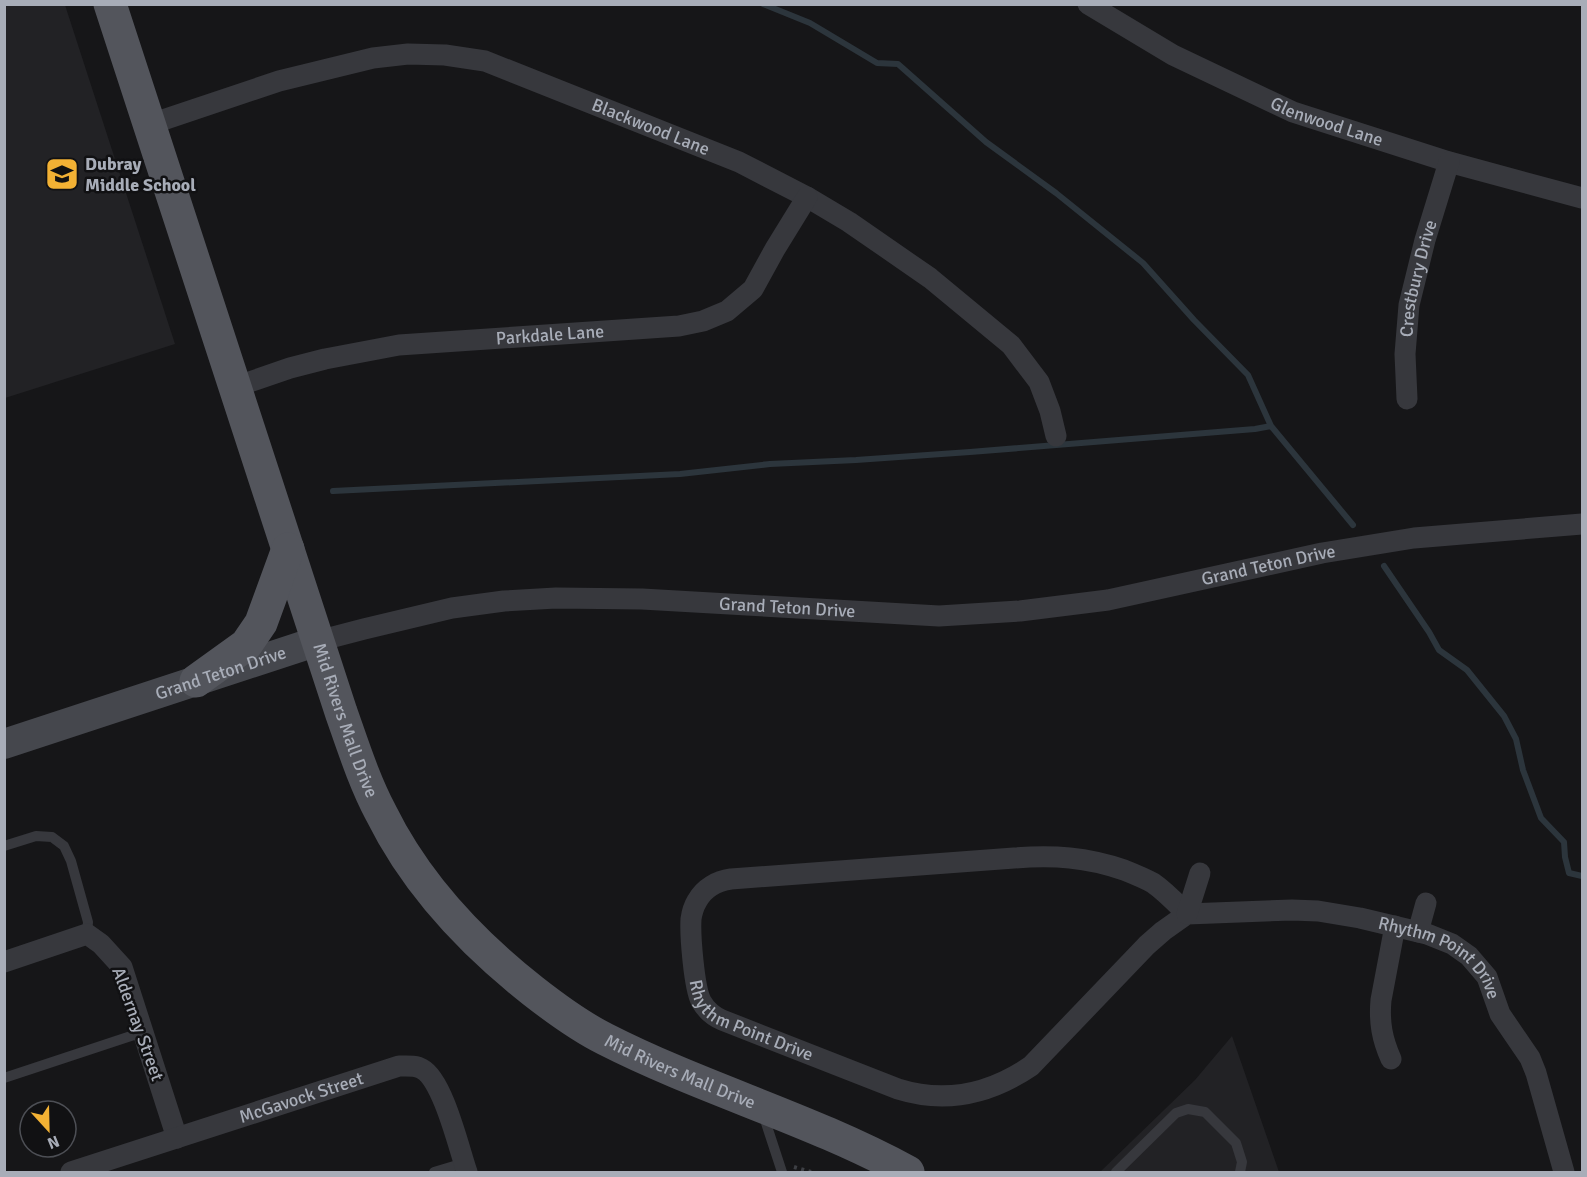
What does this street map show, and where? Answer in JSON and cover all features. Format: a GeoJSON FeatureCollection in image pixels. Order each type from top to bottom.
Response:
{"type":"FeatureCollection","features":[{"type":"Feature","properties":{"kind":"main road","name":"Mid Rivers Mall Drive"},"geometry":{"type":"LineString","coordinates":[[110,4],[341,712],[365,781],[381,815],[404,853],[431,891],[473,939],[558,1010],[604,1038],[673,1070],[852,1144],[908,1173]]}},
{"type":"Feature","properties":{"kind":"main road"},"geometry":{"type":"LineString","coordinates":[[196,681],[246,645],[261,623],[288,549]]}},
{"type":"Feature","properties":{"kind":"street","name":"Glenwood Lane"},"geometry":{"type":"LineString","coordinates":[[1088,4],[1173,55],[1293,112],[1449,162],[1582,198]]}},
{"type":"Feature","properties":{"kind":"street","name":"Blackwood Lane"},"geometry":{"type":"LineString","coordinates":[[148,125],[279,81],[373,58],[408,54],[445,55],[485,61],[739,162],[807,197],[849,222],[930,278],[1011,345],[1039,382],[1056,436]]}},
{"type":"Feature","properties":{"kind":"street","name":"Crestbury Drive"},"geometry":{"type":"LineString","coordinates":[[1407,399],[1405,354],[1409,305],[1425,240],[1449,162]]}},
{"type":"Feature","properties":{"kind":"street","name":"Parkdale Lane"},"geometry":{"type":"LineString","coordinates":[[235,387],[290,368],[325,359],[399,345],[679,326],[703,321],[727,311],[753,289],[807,197]]}},
{"type":"Feature","properties":{"kind":"street","name":"Grand Teton Drive"},"geometry":{"type":"LineString","coordinates":[[4,744],[318,641],[452,609],[504,601],[556,598],[642,598],[939,616],[1020,611],[1108,600],[1322,553],[1414,538],[1582,524]]}},
{"type":"Feature","properties":{"kind":"street","name":"Rhythm Point Drive"},"geometry":{"type":"LineString","coordinates":[[1188,914],[1162,890],[1144,878],[1104,863],[1049,856],[724,880],[701,894],[693,909],[691,926],[696,985],[702,1004],[716,1017],[898,1089],[937,1097],[974,1093],[999,1084],[1030,1066],[1147,945],[1188,914],[1312,911],[1344,915],[1418,932],[1444,940],[1461,949],[1487,976],[1500,1014],[1533,1065],[1564,1173]]}},
{"type":"Feature","properties":{"kind":"street"},"geometry":{"type":"LineString","coordinates":[[1188,914],[1200,873]]}},
{"type":"Feature","properties":{"kind":"street"},"geometry":{"type":"LineString","coordinates":[[1418,932],[1426,903]]}},
{"type":"Feature","properties":{"kind":"street"},"geometry":{"type":"LineString","coordinates":[[1391,1059],[1381,1031],[1380,1011],[1395,926]]}},
{"type":"Feature","properties":{"kind":"street"},"geometry":{"type":"LineString","coordinates":[[4,962],[87,934]]}},
{"type":"Feature","properties":{"kind":"street","name":"Aldernay Street"},"geometry":{"type":"LineString","coordinates":[[87,934],[101,944],[122,967],[177,1138]]}},
{"type":"Feature","properties":{"kind":"street","name":"McGavock Street"},"geometry":{"type":"LineString","coordinates":[[70,1173],[399,1066],[422,1068],[440,1090],[465,1168]]}},
{"type":"Feature","properties":{"kind":"lane"},"geometry":{"type":"LineString","coordinates":[[4,846],[36,836],[52,837],[64,846],[71,861],[88,922],[87,934]]}},
{"type":"Feature","properties":{"kind":"lane"},"geometry":{"type":"LineString","coordinates":[[4,1078],[143,1032]]}},
{"type":"Feature","properties":{"kind":"lane"},"geometry":{"type":"LineString","coordinates":[[760,1105],[782,1173]]}},
{"type":"Feature","properties":{"kind":"lane"},"geometry":{"type":"LineString","coordinates":[[1116,1173],[1176,1113],[1188,1109],[1205,1112],[1236,1143],[1242,1162],[1240,1173]]}},
{"type":"Feature","properties":{"kind":"lane"},"geometry":{"type":"LineString","coordinates":[[434,1173],[465,1168]]}},
{"type":"Feature","properties":{"kind":"path"},"geometry":{"type":"LineString","coordinates":[[793,1167],[811,1173]]}},
{"type":"Feature","properties":{"kind":"shaded area","name":"Dubray Middle School"},"geometry":{"type":"Polygon","coordinates":[[[5,4],[65,5],[175,344],[5,398],[5,4]]]}},
{"type":"Feature","properties":{"kind":"shaded area"},"geometry":{"type":"Polygon","coordinates":[[[1232,1036],[1279,1172],[1100,1172],[1195,1080],[1232,1036]]]}},
{"type":"Feature","properties":{"kind":"waterway"},"geometry":{"type":"LineString","coordinates":[[763,4],[810,23],[877,63],[898,64],[986,142],[1056,193],[1143,263],[1248,375],[1271,426],[1353,525]]}},
{"type":"Feature","properties":{"kind":"waterway"},"geometry":{"type":"LineString","coordinates":[[333,491],[680,474],[770,464],[970,452],[1271,426]]}},
{"type":"Feature","properties":{"kind":"waterway"},"geometry":{"type":"LineString","coordinates":[[1384,566],[1439,650],[1467,670],[1504,716],[1516,739],[1523,770],[1541,818],[1564,842],[1569,873],[1582,876]]}},
{"type":"Feature","properties":{"kind":"place","name":"Dubray Middle School"},"geometry":{"type":"Point","coordinates":[62,174]}}]}
